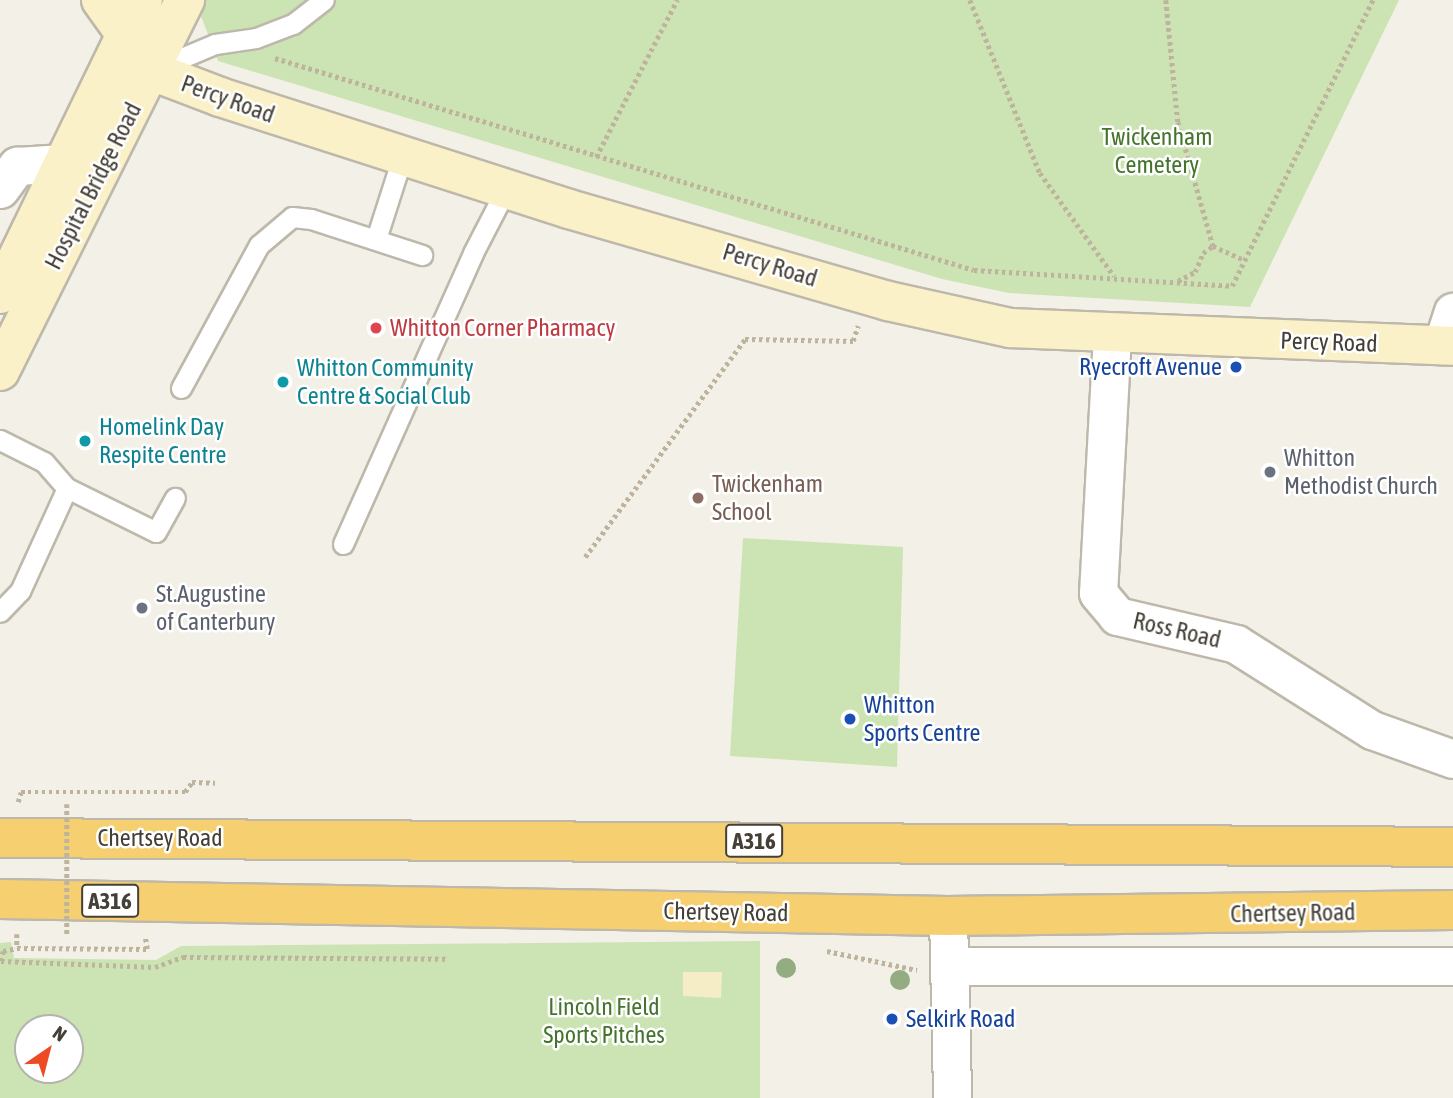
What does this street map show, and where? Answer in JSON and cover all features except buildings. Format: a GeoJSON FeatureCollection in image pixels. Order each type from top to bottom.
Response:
{"type":"FeatureCollection","features":[{"type":"Feature","properties":{"kind":"highway","name":"Chertsey Road"},"geometry":{"type":"LineString","coordinates":[[8,824],[1453,847]]}},
{"type":"Feature","properties":{"kind":"highway","name":"Chertsey Road"},"geometry":{"type":"LineString","coordinates":[[8,914],[948,916],[1453,910]]}},
{"type":"Feature","properties":{"kind":"street","name":"Percy Road"},"geometry":{"type":"LineString","coordinates":[[102,0],[125,37],[152,71],[256,110],[506,189],[867,294],[1010,328],[1112,335],[1449,334]]}},
{"type":"Feature","properties":{"kind":"street","name":"Hospital Bridge Road"},"geometry":{"type":"LineString","coordinates":[[0,294],[143,0]]}},
{"type":"Feature","properties":{"kind":"street","name":"Hospital Bridge Road"},"geometry":{"type":"LineString","coordinates":[[0,371],[152,71],[185,0]]}},
{"type":"Feature","properties":{"kind":"street","name":"Hospital Bridge Road"},"geometry":{"type":"LineString","coordinates":[[0,188],[18,166],[63,163]]}},
{"type":"Feature","properties":{"kind":"street","name":"Ross Road"},"geometry":{"type":"LineString","coordinates":[[1112,335],[1098,593],[1116,617],[1236,644],[1372,730],[1453,759]]}},
{"type":"Feature","properties":{"kind":"street"},"geometry":{"type":"LineString","coordinates":[[948,916],[952,966],[952,1098]]}},
{"type":"Feature","properties":{"kind":"street"},"geometry":{"type":"LineString","coordinates":[[952,966],[1453,965]]}},
{"type":"Feature","properties":{"kind":"lane"},"geometry":{"type":"LineString","coordinates":[[152,71],[215,44],[256,38],[293,24],[324,0]]}},
{"type":"Feature","properties":{"kind":"lane"},"geometry":{"type":"LineString","coordinates":[[376,239],[403,155]]}},
{"type":"Feature","properties":{"kind":"lane"},"geometry":{"type":"LineString","coordinates":[[343,544],[473,253],[506,189]]}},
{"type":"Feature","properties":{"kind":"lane"},"geometry":{"type":"LineString","coordinates":[[181,388],[259,245],[275,227],[292,217],[311,219],[422,255]]}},
{"type":"Feature","properties":{"kind":"lane"},"geometry":{"type":"LineString","coordinates":[[0,440],[44,462],[67,488],[156,532],[175,498]]}},
{"type":"Feature","properties":{"kind":"lane"},"geometry":{"type":"LineString","coordinates":[[0,612],[20,591],[67,488]]}},
{"type":"Feature","properties":{"kind":"path"},"geometry":{"type":"LineString","coordinates":[[596,157],[677,0]]}},
{"type":"Feature","properties":{"kind":"path"},"geometry":{"type":"LineString","coordinates":[[970,0],[1040,173],[1114,276]]}},
{"type":"Feature","properties":{"kind":"path"},"geometry":{"type":"LineString","coordinates":[[1166,0],[1178,122],[1213,246],[1244,260]]}},
{"type":"Feature","properties":{"kind":"path"},"geometry":{"type":"LineString","coordinates":[[256,38],[263,55],[974,270],[1114,276],[1232,286],[1373,0]]}},
{"type":"Feature","properties":{"kind":"path"},"geometry":{"type":"LineString","coordinates":[[1177,282],[1195,271],[1203,253],[1213,246]]}},
{"type":"Feature","properties":{"kind":"path"},"geometry":{"type":"LineString","coordinates":[[585,557],[745,339],[853,341],[867,294]]}},
{"type":"Feature","properties":{"kind":"path"},"geometry":{"type":"LineString","coordinates":[[8,824],[22,792],[185,792],[192,782],[215,783]]}},
{"type":"Feature","properties":{"kind":"path"},"geometry":{"type":"LineString","coordinates":[[67,804],[67,936]]}},
{"type":"Feature","properties":{"kind":"path"},"geometry":{"type":"LineString","coordinates":[[8,914],[17,948]]}},
{"type":"Feature","properties":{"kind":"path"},"geometry":{"type":"LineString","coordinates":[[147,949],[17,948],[3,951],[0,961],[155,967],[183,957],[447,959]]}},
{"type":"Feature","properties":{"kind":"green space","name":"Twickenham Cemetery"},"geometry":{"type":"Polygon","coordinates":[[[202,0],[1399,0],[1250,307],[1009,293],[942,279],[218,61],[198,8],[202,0]]]}},
{"type":"Feature","properties":{"kind":"green space"},"geometry":{"type":"Polygon","coordinates":[[[743,538],[903,547],[897,767],[730,756],[743,538]]]}},
{"type":"Feature","properties":{"kind":"green space","name":"Lincoln Field Sports Pitches"},"geometry":{"type":"Polygon","coordinates":[[[760,941],[760,1098],[0,1098],[0,943],[11,942],[14,958],[156,960],[181,946],[760,941]]]}},
{"type":"Feature","properties":{"kind":"sand"},"geometry":{"type":"Polygon","coordinates":[[[683,972],[722,972],[721,998],[683,996],[683,972]]]}},
{"type":"Feature","properties":{"kind":"place","name":"Whitton Corner Pharmacy"},"geometry":{"type":"Point","coordinates":[376,328]}},
{"type":"Feature","properties":{"kind":"place","name":"Ryecroft Avenue"},"geometry":{"type":"Point","coordinates":[1236,367]}},
{"type":"Feature","properties":{"kind":"place","name":"Whitton Community Centre & Social Club"},"geometry":{"type":"Point","coordinates":[283,382]}},
{"type":"Feature","properties":{"kind":"place","name":"Homelink Day Respite Centre"},"geometry":{"type":"Point","coordinates":[85,441]}},
{"type":"Feature","properties":{"kind":"place","name":"Whitton Methodist Church"},"geometry":{"type":"Point","coordinates":[1270,472]}},
{"type":"Feature","properties":{"kind":"place","name":"Twickenham School"},"geometry":{"type":"Point","coordinates":[698,498]}},
{"type":"Feature","properties":{"kind":"place","name":"St.Augustine of Canterbury"},"geometry":{"type":"Point","coordinates":[142,608]}},
{"type":"Feature","properties":{"kind":"place","name":"Whitton Sports Centre"},"geometry":{"type":"Point","coordinates":[850,719]}},
{"type":"Feature","properties":{"kind":"place","name":"Selkirk Road"},"geometry":{"type":"Point","coordinates":[892,1019]}}]}
